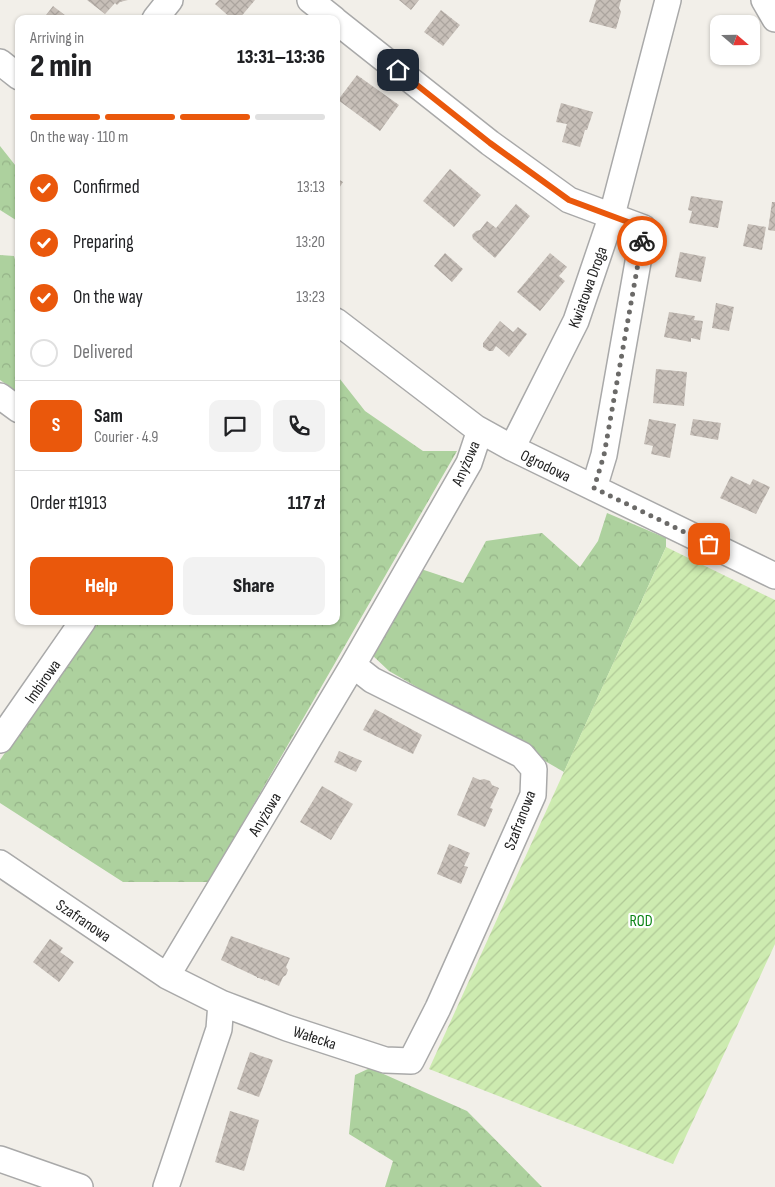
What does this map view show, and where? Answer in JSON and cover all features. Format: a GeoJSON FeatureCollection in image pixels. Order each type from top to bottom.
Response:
{"type":"FeatureCollection","features":[{"type":"Feature","properties":{"kind":"street"},"geometry":{"type":"LineString","coordinates":[[158,15],[170,0]]}},
{"type":"Feature","properties":{"kind":"street"},"geometry":{"type":"LineString","coordinates":[[310,0],[329,15]]}},
{"type":"Feature","properties":{"kind":"street","name":"Kwiatowa Droga"},"geometry":{"type":"LineString","coordinates":[[512,448],[576,321],[612,215],[668,0]]}},
{"type":"Feature","properties":{"kind":"street"},"geometry":{"type":"LineString","coordinates":[[764,0],[775,19]]}},
{"type":"Feature","properties":{"kind":"street"},"geometry":{"type":"LineString","coordinates":[[340,24],[490,143],[569,200],[644,228],[604,455],[594,488]]}},
{"type":"Feature","properties":{"kind":"street"},"geometry":{"type":"LineString","coordinates":[[0,62],[15,74]]}},
{"type":"Feature","properties":{"kind":"street","name":"Ogrodowa"},"geometry":{"type":"LineString","coordinates":[[340,324],[480,430],[512,448],[775,576]]}},
{"type":"Feature","properties":{"kind":"street"},"geometry":{"type":"LineString","coordinates":[[0,396],[15,407]]}},
{"type":"Feature","properties":{"kind":"street","name":"Anyżowa"},"geometry":{"type":"LineString","coordinates":[[167,976],[353,665],[469,463],[480,430]]}},
{"type":"Feature","properties":{"kind":"street","name":"Imbirowa"},"geometry":{"type":"LineString","coordinates":[[0,740],[80,625]]}},
{"type":"Feature","properties":{"kind":"street","name":"Szafranowa"},"geometry":{"type":"LineString","coordinates":[[353,665],[372,680],[522,755],[534,769],[533,795],[438,1008],[411,1060]]}},
{"type":"Feature","properties":{"kind":"street","name":"Szafranowa"},"geometry":{"type":"LineString","coordinates":[[0,863],[167,976]]}},
{"type":"Feature","properties":{"kind":"street"},"geometry":{"type":"LineString","coordinates":[[166,1187],[219,1029],[220,1003],[167,976]]}},
{"type":"Feature","properties":{"kind":"street","name":"Wałecka"},"geometry":{"type":"LineString","coordinates":[[220,1003],[287,1028],[385,1060],[411,1060]]}},
{"type":"Feature","properties":{"kind":"street"},"geometry":{"type":"LineString","coordinates":[[0,1159],[80,1187]]}},
{"type":"Feature","properties":{"kind":"green space"},"geometry":{"type":"Polygon","coordinates":[[[0,146],[15,165],[15,219],[0,210],[0,146]]]}},
{"type":"Feature","properties":{"kind":"green space"},"geometry":{"type":"Polygon","coordinates":[[[0,255],[14,256],[15,260],[15,390],[0,380],[0,255]]]}},
{"type":"Feature","properties":{"kind":"green space"},"geometry":{"type":"Polygon","coordinates":[[[340,379],[365,411],[423,451],[457,451],[209,882],[123,882],[0,803],[0,760],[92,625],[340,625],[340,379]]]}},
{"type":"Feature","properties":{"kind":"green space"},"geometry":{"type":"Polygon","coordinates":[[[607,513],[666,538],[666,547],[564,772],[389,671],[371,654],[418,568],[463,583],[486,541],[542,533],[580,567],[598,541],[607,513]]]}},
{"type":"Feature","properties":{"kind":"green space","name":"ROD"},"geometry":{"type":"Polygon","coordinates":[[[666,547],[775,600],[775,944],[673,1164],[429,1069],[666,547]]]}},
{"type":"Feature","properties":{"kind":"green space"},"geometry":{"type":"Polygon","coordinates":[[[370,1068],[467,1111],[542,1187],[385,1187],[393,1161],[349,1134],[355,1075],[370,1068]]]}},
{"type":"Feature","properties":{"kind":"building"},"geometry":{"type":"Polygon","coordinates":[[[87,0],[128,0],[117,5],[115,3],[105,14],[87,0]]]}},
{"type":"Feature","properties":{"kind":"building"},"geometry":{"type":"Polygon","coordinates":[[[219,0],[255,0],[242,15],[227,15],[215,4],[219,0]]]}},
{"type":"Feature","properties":{"kind":"building"},"geometry":{"type":"Polygon","coordinates":[[[399,0],[419,0],[411,10],[399,0]]]}},
{"type":"Feature","properties":{"kind":"building"},"geometry":{"type":"Polygon","coordinates":[[[596,0],[621,0],[619,8],[621,12],[616,29],[589,22],[596,0]]]}},
{"type":"Feature","properties":{"kind":"building"},"geometry":{"type":"Polygon","coordinates":[[[53,6],[65,15],[46,15],[53,6]]]}},
{"type":"Feature","properties":{"kind":"building"},"geometry":{"type":"Polygon","coordinates":[[[441,10],[460,25],[443,46],[424,32],[441,10]]]}},
{"type":"Feature","properties":{"kind":"building"},"geometry":{"type":"Polygon","coordinates":[[[357,75],[399,105],[380,131],[340,101],[340,97],[357,75]]]}},
{"type":"Feature","properties":{"kind":"building"},"geometry":{"type":"Polygon","coordinates":[[[561,103],[593,112],[580,147],[562,142],[567,124],[556,122],[561,103]]]}},
{"type":"Feature","properties":{"kind":"building"},"geometry":{"type":"Polygon","coordinates":[[[450,169],[481,195],[454,227],[423,201],[450,169]]]}},
{"type":"Feature","properties":{"kind":"building"},"geometry":{"type":"Polygon","coordinates":[[[691,196],[723,201],[718,228],[689,223],[692,211],[688,210],[691,196]]]}},
{"type":"Feature","properties":{"kind":"building"},"geometry":{"type":"Polygon","coordinates":[[[772,202],[775,202],[775,231],[768,230],[772,202]]]}},
{"type":"Feature","properties":{"kind":"building"},"geometry":{"type":"Polygon","coordinates":[[[516,204],[530,216],[495,258],[473,239],[472,235],[480,230],[487,221],[496,228],[516,204]]]}},
{"type":"Feature","properties":{"kind":"building"},"geometry":{"type":"Polygon","coordinates":[[[748,224],[766,227],[762,250],[743,246],[748,224]]]}},
{"type":"Feature","properties":{"kind":"building"},"geometry":{"type":"Polygon","coordinates":[[[680,252],[706,257],[701,282],[675,277],[680,252]]]}},
{"type":"Feature","properties":{"kind":"building"},"geometry":{"type":"Polygon","coordinates":[[[445,253],[463,269],[452,282],[434,266],[445,253]]]}},
{"type":"Feature","properties":{"kind":"building"},"geometry":{"type":"Polygon","coordinates":[[[550,253],[567,267],[559,276],[565,281],[540,311],[517,292],[550,253]]]}},
{"type":"Feature","properties":{"kind":"building"},"geometry":{"type":"Polygon","coordinates":[[[716,303],[734,307],[729,331],[712,328],[716,303]]]}},
{"type":"Feature","properties":{"kind":"building"},"geometry":{"type":"Polygon","coordinates":[[[669,312],[695,316],[694,320],[703,321],[700,340],[691,338],[691,342],[664,337],[669,312]]]}},
{"type":"Feature","properties":{"kind":"building"},"geometry":{"type":"Polygon","coordinates":[[[500,321],[513,332],[518,327],[527,334],[509,357],[496,346],[493,351],[483,347],[483,343],[500,321]]]}},
{"type":"Feature","properties":{"kind":"building"},"geometry":{"type":"Polygon","coordinates":[[[656,369],[687,372],[684,406],[653,403],[656,369]]]}},
{"type":"Feature","properties":{"kind":"building"},"geometry":{"type":"Polygon","coordinates":[[[649,419],[676,424],[670,458],[651,454],[653,446],[644,444],[649,419]]]}},
{"type":"Feature","properties":{"kind":"building"},"geometry":{"type":"Polygon","coordinates":[[[693,419],[721,423],[718,440],[690,435],[693,419]]]}},
{"type":"Feature","properties":{"kind":"building"},"geometry":{"type":"Polygon","coordinates":[[[731,476],[750,485],[753,479],[770,487],[756,514],[720,498],[731,476]]]}},
{"type":"Feature","properties":{"kind":"building"},"geometry":{"type":"Polygon","coordinates":[[[375,709],[422,735],[413,754],[363,730],[375,709]]]}},
{"type":"Feature","properties":{"kind":"building"},"geometry":{"type":"Polygon","coordinates":[[[339,751],[362,761],[356,772],[334,762],[339,751]]]}},
{"type":"Feature","properties":{"kind":"building"},"geometry":{"type":"Polygon","coordinates":[[[473,777],[490,781],[492,785],[499,788],[490,808],[493,809],[485,827],[457,815],[473,777]]]}},
{"type":"Feature","properties":{"kind":"building"},"geometry":{"type":"Polygon","coordinates":[[[322,786],[353,804],[331,840],[300,822],[322,786]]]}},
{"type":"Feature","properties":{"kind":"building"},"geometry":{"type":"Polygon","coordinates":[[[449,844],[470,853],[464,866],[468,867],[461,884],[437,874],[449,844]]]}},
{"type":"Feature","properties":{"kind":"building"},"geometry":{"type":"Polygon","coordinates":[[[231,936],[290,958],[286,967],[288,970],[279,986],[257,978],[221,960],[231,936]]]}},
{"type":"Feature","properties":{"kind":"building"},"geometry":{"type":"Polygon","coordinates":[[[50,939],[63,948],[60,952],[74,962],[59,982],[33,962],[50,939]]]}},
{"type":"Feature","properties":{"kind":"building"},"geometry":{"type":"Polygon","coordinates":[[[250,1052],[273,1060],[259,1097],[237,1089],[250,1052]]]}},
{"type":"Feature","properties":{"kind":"building"},"geometry":{"type":"Polygon","coordinates":[[[230,1111],[259,1120],[244,1171],[215,1162],[230,1111]]]}},
{"type":"Feature","properties":{"kind":"way so far"},"geometry":{"type":"LineString","coordinates":[[642,241],[604,455],[594,488],[709,544]]}},
{"type":"Feature","properties":{"kind":"route"},"geometry":{"type":"LineString","coordinates":[[398,70],[490,143],[569,200],[644,228],[642,241]]}}]}
